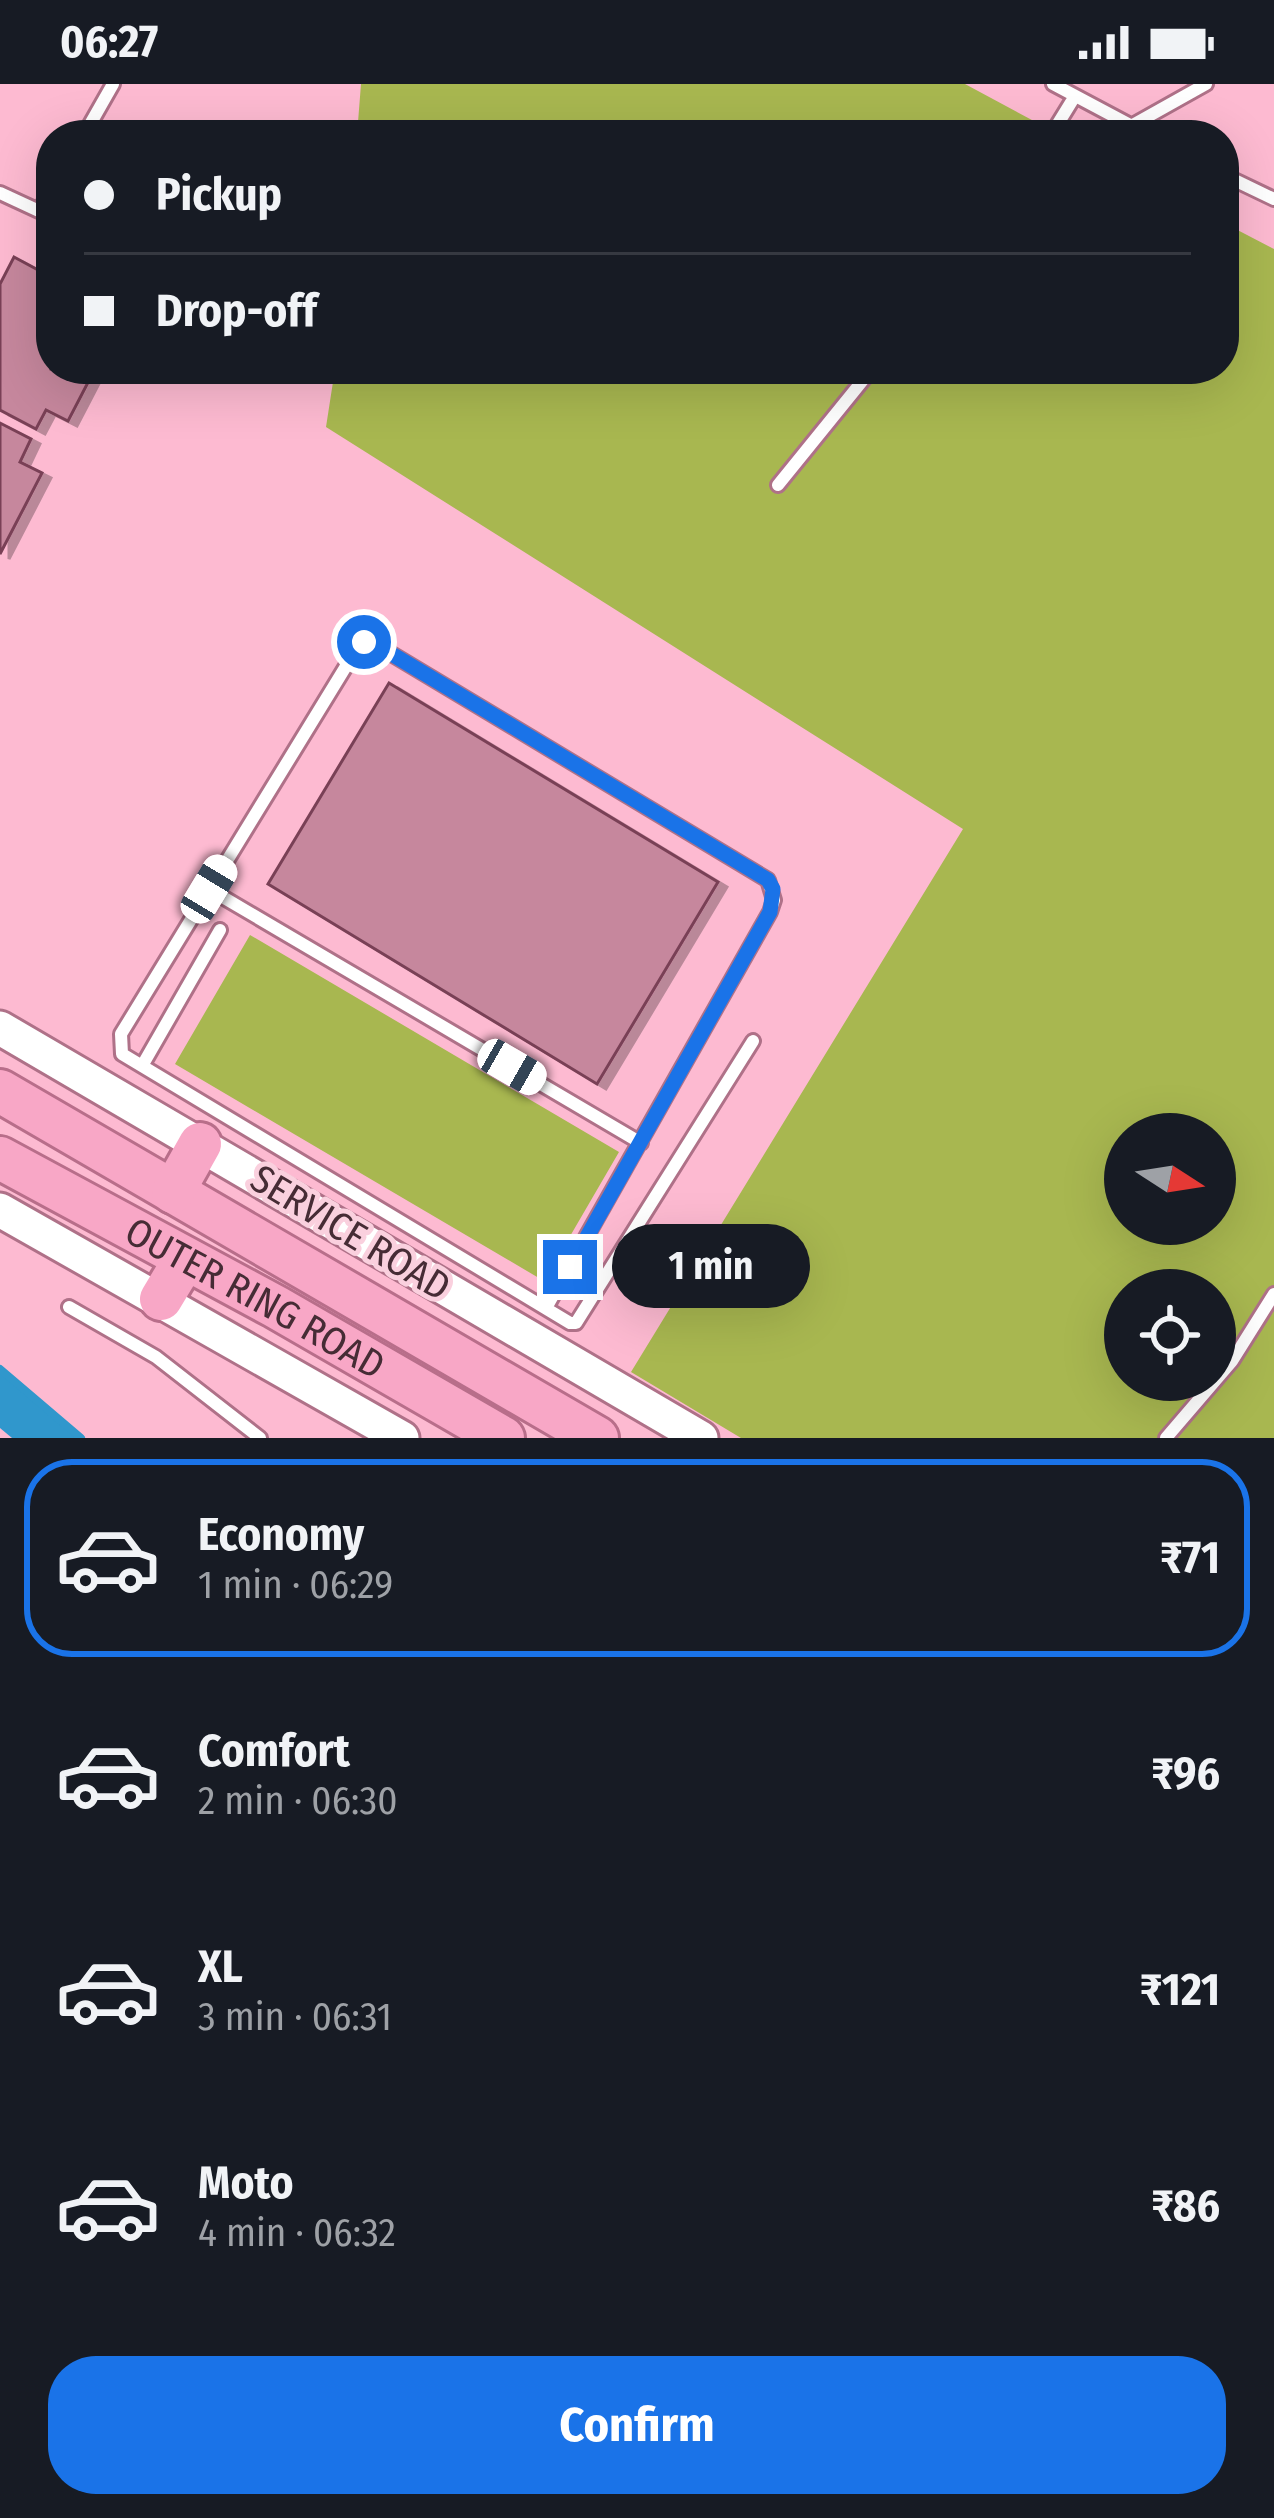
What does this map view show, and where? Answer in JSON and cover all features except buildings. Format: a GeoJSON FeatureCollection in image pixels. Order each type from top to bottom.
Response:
{"type":"FeatureCollection","features":[{"type":"Feature","properties":{"kind":"highway","name":"OUTER RING ROAD"},"geometry":{"type":"LineString","coordinates":[[0,1091],[597,1438]]}},
{"type":"Feature","properties":{"kind":"highway"},"geometry":{"type":"LineString","coordinates":[[173,1192],[211,1150]]}},
{"type":"Feature","properties":{"kind":"highway","name":"OUTER RING ROAD"},"geometry":{"type":"LineString","coordinates":[[2,1162],[503,1438]]}},
{"type":"Feature","properties":{"kind":"highway"},"geometry":{"type":"LineString","coordinates":[[161,1299],[185,1259]]}},
{"type":"Feature","properties":{"kind":"street","name":"SERVICE ROAD"},"geometry":{"type":"LineString","coordinates":[[0,1028],[700,1438]]}},
{"type":"Feature","properties":{"kind":"street"},"geometry":{"type":"LineString","coordinates":[[0,1210],[402,1438]]}},
{"type":"Feature","properties":{"kind":"lane"},"geometry":{"type":"LineString","coordinates":[[93,120],[113,84]]}},
{"type":"Feature","properties":{"kind":"lane"},"geometry":{"type":"LineString","coordinates":[[1053,84],[1120,120]]}},
{"type":"Feature","properties":{"kind":"lane"},"geometry":{"type":"LineString","coordinates":[[1142,120],[1206,84]]}},
{"type":"Feature","properties":{"kind":"lane"},"geometry":{"type":"LineString","coordinates":[[1060,120],[1075,96]]}},
{"type":"Feature","properties":{"kind":"lane"},"geometry":{"type":"LineString","coordinates":[[1239,182],[1274,199]]}},
{"type":"Feature","properties":{"kind":"lane"},"geometry":{"type":"LineString","coordinates":[[0,193],[36,210]]}},
{"type":"Feature","properties":{"kind":"lane"},"geometry":{"type":"LineString","coordinates":[[778,485],[860,384]]}},
{"type":"Feature","properties":{"kind":"lane"},"geometry":{"type":"LineString","coordinates":[[546,1307],[770,912],[773,889],[768,880],[375,644],[359,644],[121,1034],[122,1054],[570,1323],[581,1320],[753,1041]]}},
{"type":"Feature","properties":{"kind":"lane"},"geometry":{"type":"LineString","coordinates":[[209,889],[641,1143]]}},
{"type":"Feature","properties":{"kind":"lane"},"geometry":{"type":"LineString","coordinates":[[142,1066],[220,931]]}},
{"type":"Feature","properties":{"kind":"lane"},"geometry":{"type":"LineString","coordinates":[[211,1150],[239,1125]]}},
{"type":"Feature","properties":{"kind":"lane"},"geometry":{"type":"LineString","coordinates":[[1166,1438],[1232,1361],[1274,1294]]}},
{"type":"Feature","properties":{"kind":"lane"},"geometry":{"type":"LineString","coordinates":[[69,1307],[156,1357],[260,1438]]}},
{"type":"Feature","properties":{"kind":"green space"},"geometry":{"type":"Polygon","coordinates":[[[361,84],[965,84],[1032,120],[358,120],[361,84]]]}},
{"type":"Feature","properties":{"kind":"green space"},"geometry":{"type":"Polygon","coordinates":[[[1239,231],[1274,249],[1274,1438],[741,1438],[631,1372],[963,829],[326,427],[333,384],[1239,384],[1239,231]]]}},
{"type":"Feature","properties":{"kind":"green space"},"geometry":{"type":"Polygon","coordinates":[[[250,935],[619,1152],[544,1281],[175,1064],[250,935]]]}},
{"type":"Feature","properties":{"kind":"water"},"geometry":{"type":"Polygon","coordinates":[[[0,1369],[81,1438],[12,1438],[0,1428],[0,1369]]]}},
{"type":"Feature","properties":{"kind":"waterway"},"geometry":{"type":"LineString","coordinates":[[0,1369],[81,1438]]}},
{"type":"Feature","properties":{"kind":"route"},"geometry":{"type":"LineString","coordinates":[[364,642],[375,644],[768,880],[773,889],[770,912],[570,1267]]}}]}
